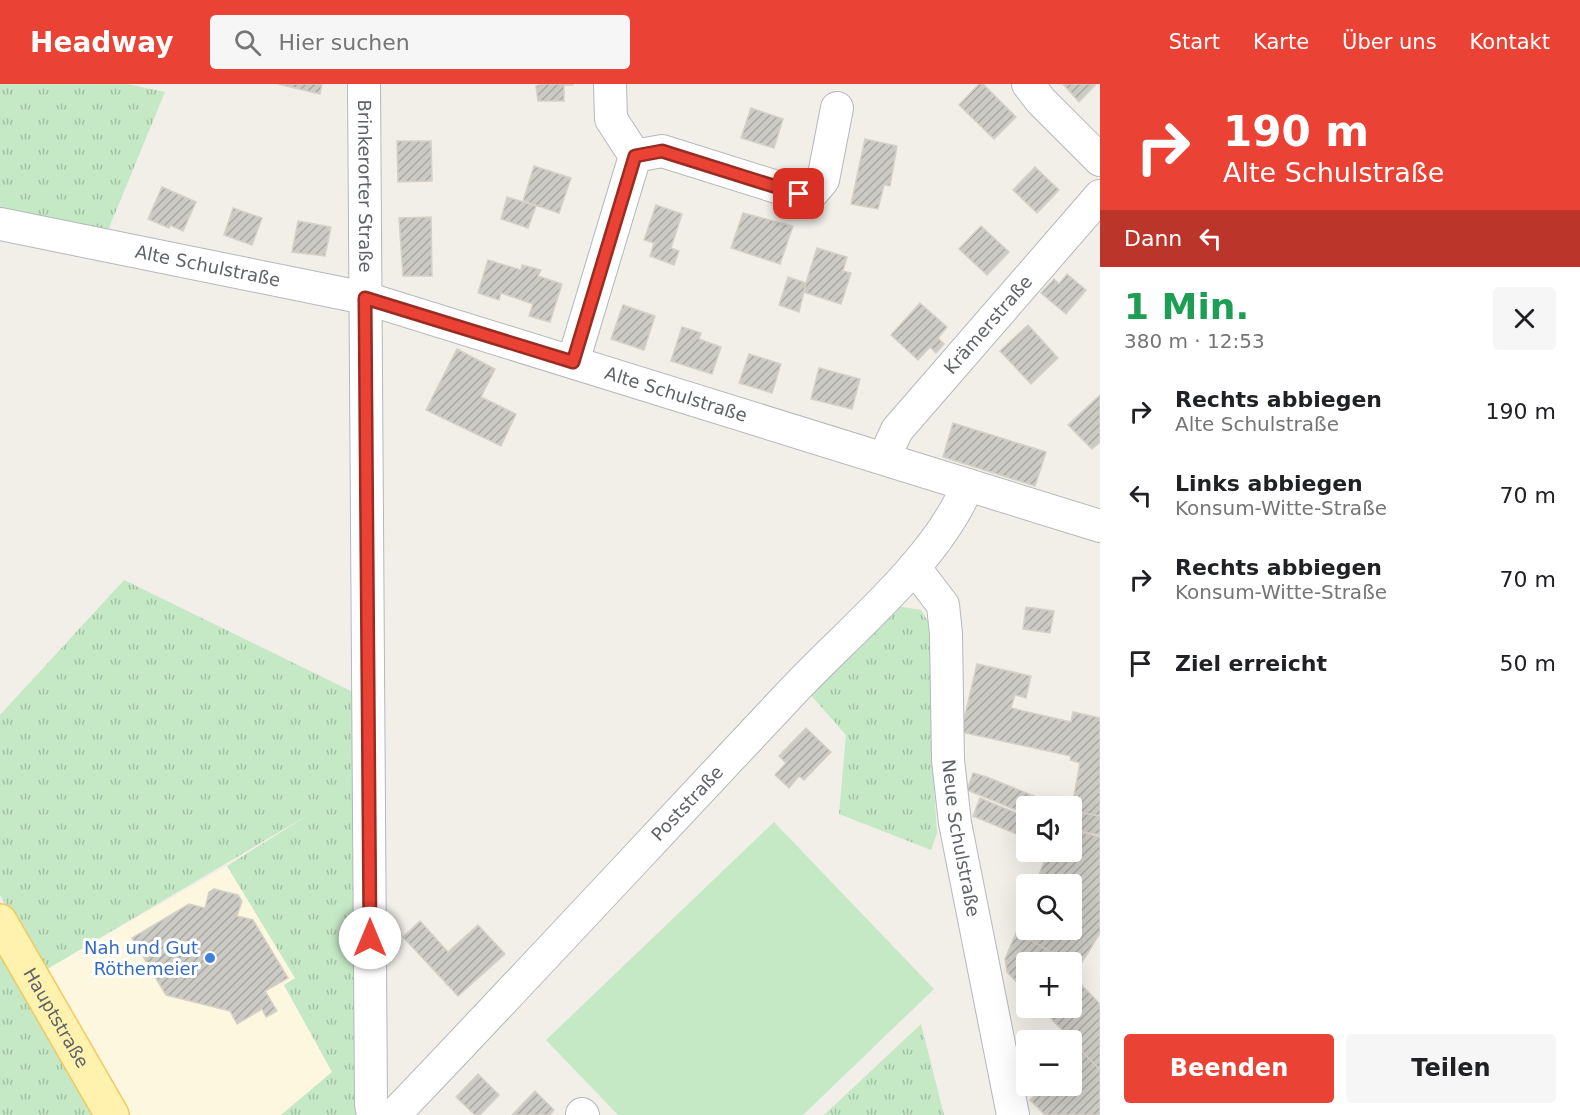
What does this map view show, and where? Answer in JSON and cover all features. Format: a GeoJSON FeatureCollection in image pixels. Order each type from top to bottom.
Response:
{"type":"FeatureCollection","features":[{"type":"Feature","properties":{"kind":"main road","name":"Hauptstraße"},"geometry":{"type":"LineString","coordinates":[[0,921],[112,1115]]}},
{"type":"Feature","properties":{"kind":"street","name":"Brinkerorter Straße"},"geometry":{"type":"LineString","coordinates":[[364,84],[373,1115]]}},
{"type":"Feature","properties":{"kind":"street"},"geometry":{"type":"LineString","coordinates":[[573,362],[635,156],[611,119],[610,84]]}},
{"type":"Feature","properties":{"kind":"street"},"geometry":{"type":"LineString","coordinates":[[1029,84],[1041,101],[1100,160]]}},
{"type":"Feature","properties":{"kind":"street"},"geometry":{"type":"LineString","coordinates":[[635,156],[662,151],[799,194],[812,193],[823,180],[837,108]]}},
{"type":"Feature","properties":{"kind":"street","name":"Krämerstraße"},"geometry":{"type":"LineString","coordinates":[[884,458],[897,430],[1100,196]]}},
{"type":"Feature","properties":{"kind":"street","name":"Alte Schulstraße"},"geometry":{"type":"LineString","coordinates":[[0,224],[365,298],[969,485],[1095,517]]}},
{"type":"Feature","properties":{"kind":"street","name":"Poststraße"},"geometry":{"type":"LineString","coordinates":[[394,1115],[815,667],[914,567],[950,524],[969,485]]}},
{"type":"Feature","properties":{"kind":"street","name":"Neue Schulstraße"},"geometry":{"type":"LineString","coordinates":[[914,567],[943,605],[946,634],[948,760],[955,824],[1005,1112]]}},
{"type":"Feature","properties":{"kind":"shaded area"},"geometry":{"type":"Polygon","coordinates":[[[227,866],[295,978],[284,986],[332,1072],[281,1115],[128,1115],[44,971],[227,866]]]}},
{"type":"Feature","properties":{"kind":"green space"},"geometry":{"type":"Polygon","coordinates":[[[0,84],[127,84],[165,92],[104,240],[0,218],[0,84]]]}},
{"type":"Feature","properties":{"kind":"green space"},"geometry":{"type":"Polygon","coordinates":[[[124,580],[357,694],[359,1115],[281,1115],[332,1072],[284,985],[295,978],[227,866],[313,812],[44,971],[0,895],[0,715],[124,580]]]}},
{"type":"Feature","properties":{"kind":"green space"},"geometry":{"type":"Polygon","coordinates":[[[896,606],[921,610],[935,633],[932,756],[937,833],[931,850],[839,814],[846,735],[808,692],[896,606]]]}},
{"type":"Feature","properties":{"kind":"green space"},"geometry":{"type":"Polygon","coordinates":[[[774,822],[934,989],[803,1115],[618,1115],[546,1040],[774,822]]]}},
{"type":"Feature","properties":{"kind":"green space"},"geometry":{"type":"Polygon","coordinates":[[[0,955],[94,1115],[0,1115],[0,955]]]}},
{"type":"Feature","properties":{"kind":"green space"},"geometry":{"type":"Polygon","coordinates":[[[921,1024],[944,1115],[824,1115],[921,1024]]]}},
{"type":"Feature","properties":{"kind":"building"},"geometry":{"type":"Polygon","coordinates":[[[278,84],[322,84],[320,94],[278,84]]]}},
{"type":"Feature","properties":{"kind":"building"},"geometry":{"type":"Polygon","coordinates":[[[542,84],[573,85],[564,85],[564,101],[538,101],[536,86],[542,84]]]}},
{"type":"Feature","properties":{"kind":"building"},"geometry":{"type":"Polygon","coordinates":[[[979,84],[983,84],[1016,117],[994,139],[959,105],[979,84]]]}},
{"type":"Feature","properties":{"kind":"building"},"geometry":{"type":"Polygon","coordinates":[[[1063,84],[1096,84],[1079,102],[1063,84]]]}},
{"type":"Feature","properties":{"kind":"building"},"geometry":{"type":"Polygon","coordinates":[[[751,108],[783,119],[774,148],[741,138],[751,108]]]}},
{"type":"Feature","properties":{"kind":"building"},"geometry":{"type":"Polygon","coordinates":[[[865,139],[897,146],[890,186],[884,185],[878,209],[851,204],[865,139]]]}},
{"type":"Feature","properties":{"kind":"building"},"geometry":{"type":"Polygon","coordinates":[[[397,141],[431,141],[432,181],[398,182],[397,141]]]}},
{"type":"Feature","properties":{"kind":"building"},"geometry":{"type":"Polygon","coordinates":[[[534,166],[571,178],[559,213],[523,201],[534,166]]]}},
{"type":"Feature","properties":{"kind":"building"},"geometry":{"type":"Polygon","coordinates":[[[1035,167],[1059,190],[1037,213],[1013,190],[1035,167]]]}},
{"type":"Feature","properties":{"kind":"building"},"geometry":{"type":"Polygon","coordinates":[[[162,187],[196,202],[183,231],[148,219],[162,187]]]}},
{"type":"Feature","properties":{"kind":"building"},"geometry":{"type":"Polygon","coordinates":[[[507,197],[536,206],[528,228],[501,219],[507,197]]]}},
{"type":"Feature","properties":{"kind":"building"},"geometry":{"type":"Polygon","coordinates":[[[656,205],[682,214],[671,248],[679,251],[674,265],[650,256],[654,243],[644,240],[656,205]]]}},
{"type":"Feature","properties":{"kind":"building"},"geometry":{"type":"Polygon","coordinates":[[[233,208],[262,218],[252,245],[224,235],[233,208]]]}},
{"type":"Feature","properties":{"kind":"building"},"geometry":{"type":"Polygon","coordinates":[[[743,213],[793,226],[780,264],[731,248],[743,213]]]}},
{"type":"Feature","properties":{"kind":"building"},"geometry":{"type":"Polygon","coordinates":[[[431,217],[432,276],[403,276],[399,218],[431,217]]]}},
{"type":"Feature","properties":{"kind":"building"},"geometry":{"type":"Polygon","coordinates":[[[298,221],[331,227],[325,256],[292,252],[298,221]]]}},
{"type":"Feature","properties":{"kind":"building"},"geometry":{"type":"Polygon","coordinates":[[[981,226],[1009,252],[987,275],[959,249],[981,226]]]}},
{"type":"Feature","properties":{"kind":"building"},"geometry":{"type":"Polygon","coordinates":[[[817,248],[847,257],[843,271],[851,273],[841,304],[803,292],[817,248]]]}},
{"type":"Feature","properties":{"kind":"building"},"geometry":{"type":"Polygon","coordinates":[[[488,260],[521,270],[522,265],[541,270],[538,276],[562,284],[550,322],[529,316],[533,304],[501,293],[499,300],[478,293],[488,260]]]}},
{"type":"Feature","properties":{"kind":"building"},"geometry":{"type":"Polygon","coordinates":[[[1067,274],[1086,290],[1066,314],[1041,293],[1054,279],[1059,284],[1067,274]]]}},
{"type":"Feature","properties":{"kind":"building"},"geometry":{"type":"Polygon","coordinates":[[[788,277],[806,283],[799,312],[779,305],[788,277]]]}},
{"type":"Feature","properties":{"kind":"building"},"geometry":{"type":"Polygon","coordinates":[[[920,303],[947,327],[938,338],[944,344],[936,353],[930,347],[918,360],[891,335],[920,303]]]}},
{"type":"Feature","properties":{"kind":"building"},"geometry":{"type":"Polygon","coordinates":[[[623,305],[655,316],[644,350],[611,339],[623,305]]]}},
{"type":"Feature","properties":{"kind":"building"},"geometry":{"type":"Polygon","coordinates":[[[1028,325],[1058,358],[1031,384],[1000,351],[1028,325]]]}},
{"type":"Feature","properties":{"kind":"building"},"geometry":{"type":"Polygon","coordinates":[[[682,327],[701,333],[699,339],[721,347],[712,374],[671,361],[682,327]]]}},
{"type":"Feature","properties":{"kind":"building"},"geometry":{"type":"Polygon","coordinates":[[[457,349],[495,369],[481,397],[516,414],[501,446],[426,410],[457,349]]]}},
{"type":"Feature","properties":{"kind":"building"},"geometry":{"type":"Polygon","coordinates":[[[749,354],[781,364],[772,393],[739,383],[749,354]]]}},
{"type":"Feature","properties":{"kind":"building"},"geometry":{"type":"Polygon","coordinates":[[[819,368],[860,379],[852,409],[811,399],[819,368]]]}},
{"type":"Feature","properties":{"kind":"building"},"geometry":{"type":"Polygon","coordinates":[[[1100,395],[1100,442],[1092,449],[1068,425],[1100,395]]]}},
{"type":"Feature","properties":{"kind":"building"},"geometry":{"type":"Polygon","coordinates":[[[953,423],[1046,452],[1035,486],[943,457],[953,423]]]}},
{"type":"Feature","properties":{"kind":"building"},"geometry":{"type":"Polygon","coordinates":[[[1026,607],[1054,611],[1050,633],[1023,629],[1026,607]]]}},
{"type":"Feature","properties":{"kind":"building"},"geometry":{"type":"Polygon","coordinates":[[[977,664],[1031,676],[1026,698],[1015,695],[1011,708],[1071,722],[1073,712],[1100,718],[1100,816],[1082,813],[1082,796],[1074,796],[1080,763],[1070,760],[1071,756],[961,732],[977,664]]]}},
{"type":"Feature","properties":{"kind":"building"},"geometry":{"type":"Polygon","coordinates":[[[806,728],[831,752],[804,780],[799,776],[789,788],[775,775],[786,763],[779,756],[806,728]]]}},
{"type":"Feature","properties":{"kind":"building"},"geometry":{"type":"Polygon","coordinates":[[[973,773],[1034,796],[1016,796],[1016,810],[967,790],[973,773]]]}},
{"type":"Feature","properties":{"kind":"building"},"geometry":{"type":"Polygon","coordinates":[[[980,798],[1016,813],[1016,834],[973,816],[980,798]]]}},
{"type":"Feature","properties":{"kind":"building"},"geometry":{"type":"Polygon","coordinates":[[[1082,813],[1100,816],[1100,835],[1082,831],[1082,813]]]}},
{"type":"Feature","properties":{"kind":"building"},"geometry":{"type":"Polygon","coordinates":[[[1082,833],[1100,837],[1100,933],[1082,962],[1082,952],[1050,952],[1031,940],[1082,940],[1082,874],[1039,874],[1044,862],[1082,862],[1082,833]]]}},
{"type":"Feature","properties":{"kind":"building","name":"Nah und Gut Röthemeier"},"geometry":{"type":"Polygon","coordinates":[[[214,889],[238,895],[242,901],[237,916],[253,920],[288,978],[265,991],[277,1011],[266,1017],[262,1009],[237,1024],[230,1011],[166,995],[132,938],[189,904],[205,908],[209,892],[214,889]]]}},
{"type":"Feature","properties":{"kind":"building"},"geometry":{"type":"Polygon","coordinates":[[[420,921],[448,952],[478,925],[505,954],[458,996],[403,937],[420,921]]]}},
{"type":"Feature","properties":{"kind":"building"},"geometry":{"type":"Polygon","coordinates":[[[1016,933],[1016,940],[1031,940],[1051,952],[1016,952],[1016,981],[1007,972],[1005,959],[1016,933]]]}},
{"type":"Feature","properties":{"kind":"building"},"geometry":{"type":"Polygon","coordinates":[[[1082,985],[1100,1004],[1100,1070],[1082,1051],[1082,1030],[1062,1030],[1051,1018],[1082,1018],[1082,985]]]}},
{"type":"Feature","properties":{"kind":"building"},"geometry":{"type":"Polygon","coordinates":[[[1082,1051],[1100,1070],[1100,1115],[1045,1115],[1030,1100],[1034,1096],[1082,1096],[1082,1051]]]}},
{"type":"Feature","properties":{"kind":"building"},"geometry":{"type":"Polygon","coordinates":[[[478,1074],[499,1095],[480,1115],[475,1115],[456,1097],[478,1074]]]}},
{"type":"Feature","properties":{"kind":"building"},"geometry":{"type":"Polygon","coordinates":[[[535,1091],[554,1110],[550,1115],[512,1115],[535,1091]]]}},
{"type":"Feature","properties":{"kind":"place","name":"Nah und Gut Röthemeier"},"geometry":{"type":"Point","coordinates":[210,958]}},
{"type":"Feature","properties":{"kind":"route"},"geometry":{"type":"LineString","coordinates":[[370,938],[365,298],[573,362],[635,156],[662,151],[799,194]]}}]}
